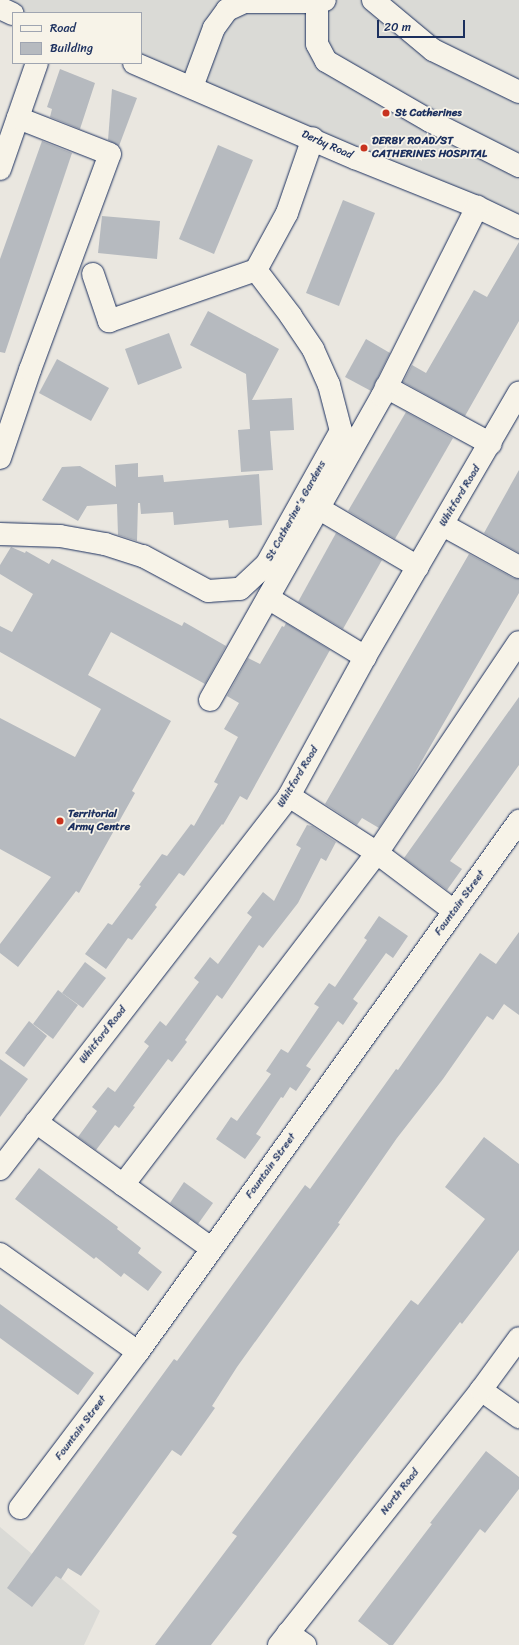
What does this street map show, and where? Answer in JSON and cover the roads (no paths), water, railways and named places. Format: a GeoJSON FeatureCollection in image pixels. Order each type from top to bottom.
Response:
{"type":"FeatureCollection","features":[{"type":"Feature","properties":{"kind":"street"},"geometry":{"type":"LineString","coordinates":[[373,0],[433,50],[519,92]]}},
{"type":"Feature","properties":{"kind":"street"},"geometry":{"type":"LineString","coordinates":[[192,87],[214,28],[227,10],[244,2],[321,1],[317,44],[326,61],[430,121],[519,166]]}},
{"type":"Feature","properties":{"kind":"street"},"geometry":{"type":"LineString","coordinates":[[0,8],[12,14]]}},
{"type":"Feature","properties":{"kind":"street"},"geometry":{"type":"LineString","coordinates":[[0,169],[37,64]]}},
{"type":"Feature","properties":{"kind":"street","name":"Derby Road"},"geometry":{"type":"LineString","coordinates":[[136,64],[313,138],[355,158],[477,207],[519,227]]}},
{"type":"Feature","properties":{"kind":"street"},"geometry":{"type":"LineString","coordinates":[[0,458],[30,370],[110,154],[18,118]]}},
{"type":"Feature","properties":{"kind":"street"},"geometry":{"type":"LineString","coordinates":[[93,274],[109,321],[256,270],[286,213],[313,138]]}},
{"type":"Feature","properties":{"kind":"street"},"geometry":{"type":"LineString","coordinates":[[210,700],[386,387],[477,207]]}},
{"type":"Feature","properties":{"kind":"street","name":"St Catherine's Gardens"},"geometry":{"type":"LineString","coordinates":[[0,534],[60,536],[105,544],[143,556],[208,591],[240,589],[266,565],[341,431],[329,386],[312,349],[291,316],[256,270]]}},
{"type":"Feature","properties":{"kind":"street"},"geometry":{"type":"LineString","coordinates":[[386,387],[491,444]]}},
{"type":"Feature","properties":{"kind":"street","name":"Whitford Road"},"geometry":{"type":"LineString","coordinates":[[0,1169],[288,796],[365,657],[491,444],[519,392]]}},
{"type":"Feature","properties":{"kind":"street"},"geometry":{"type":"LineString","coordinates":[[318,508],[418,567]]}},
{"type":"Feature","properties":{"kind":"street"},"geometry":{"type":"LineString","coordinates":[[443,525],[519,567]]}},
{"type":"Feature","properties":{"kind":"street"},"geometry":{"type":"LineString","coordinates":[[268,598],[365,657]]}},
{"type":"Feature","properties":{"kind":"street"},"geometry":{"type":"LineString","coordinates":[[123,1185],[377,853],[519,642]]}},
{"type":"Feature","properties":{"kind":"street"},"geometry":{"type":"LineString","coordinates":[[288,796],[377,853],[454,911]]}},
{"type":"Feature","properties":{"kind":"street","name":"Fountain Street"},"geometry":{"type":"LineString","coordinates":[[20,1508],[138,1352],[519,821]]}},
{"type":"Feature","properties":{"kind":"street"},"geometry":{"type":"LineString","coordinates":[[36,1122],[212,1249]]}},
{"type":"Feature","properties":{"kind":"street"},"geometry":{"type":"LineString","coordinates":[[0,1254],[138,1352]]}},
{"type":"Feature","properties":{"kind":"street","name":"North Road"},"geometry":{"type":"LineString","coordinates":[[291,1641],[519,1338]]}},
{"type":"Feature","properties":{"kind":"street"},"geometry":{"type":"LineString","coordinates":[[481,1390],[519,1417]]}},
{"type":"Feature","properties":{"kind":"place","name":"St Catherines"},"geometry":{"type":"Point","coordinates":[386,113]}},
{"type":"Feature","properties":{"kind":"place","name":"DERBY ROAD/ST CATHERINES HOSPITAL"},"geometry":{"type":"Point","coordinates":[364,148]}},
{"type":"Feature","properties":{"kind":"place","name":"Territorial Army Centre"},"geometry":{"type":"Point","coordinates":[60,821]}}]}
